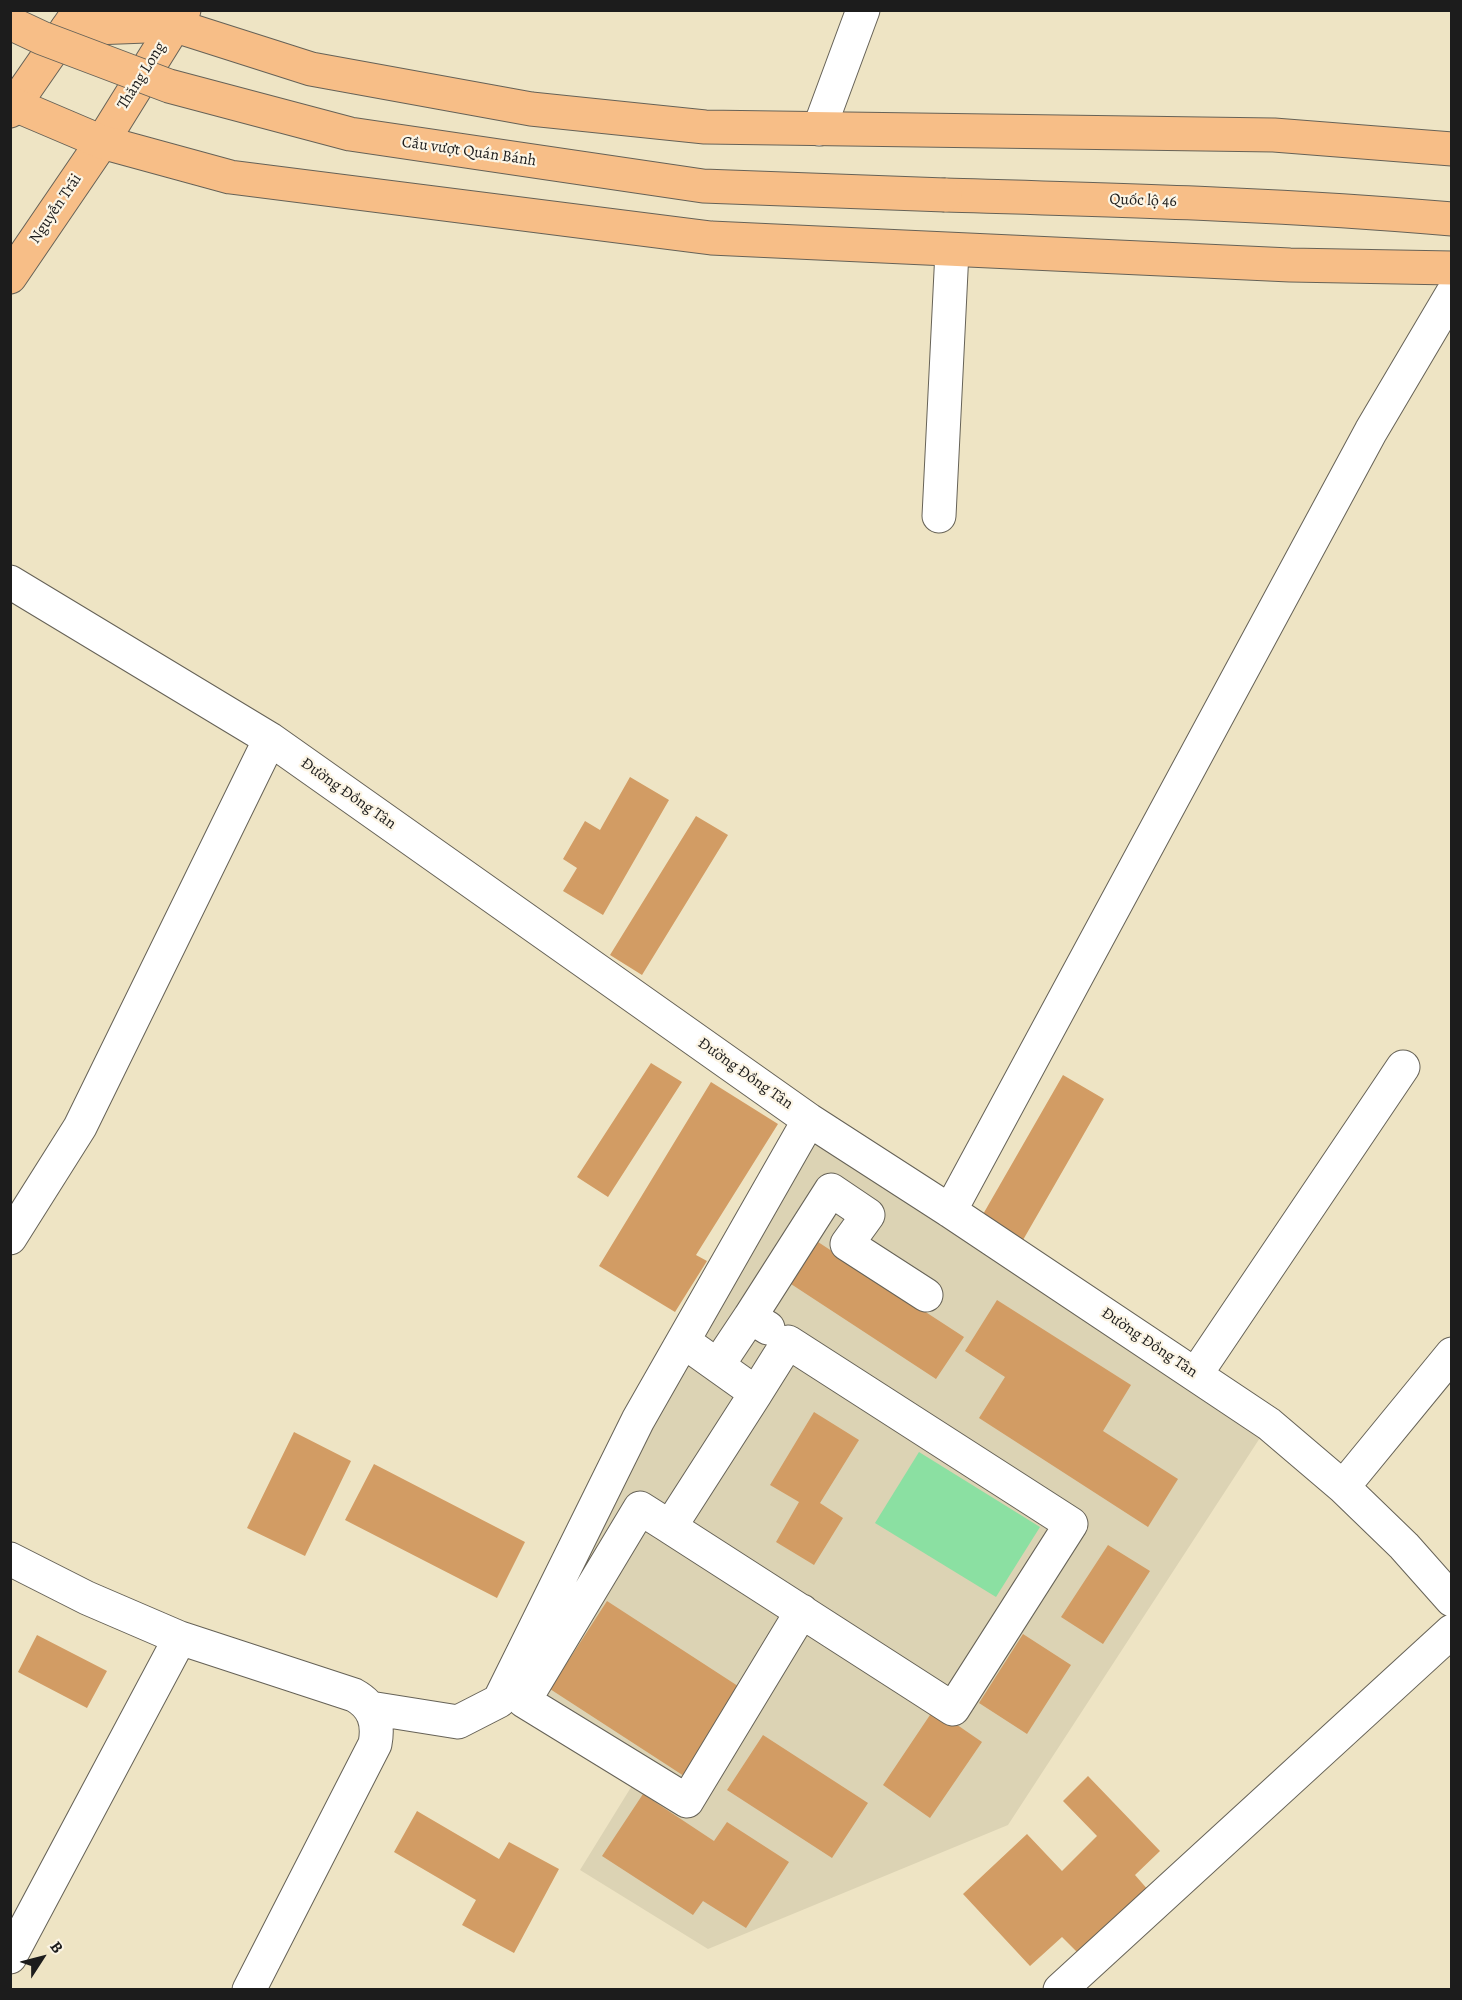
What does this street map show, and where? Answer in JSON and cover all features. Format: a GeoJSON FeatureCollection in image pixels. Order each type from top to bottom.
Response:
{"type":"FeatureCollection","features":[{"type":"Feature","properties":{"kind":"main road"},"geometry":{"type":"LineString","coordinates":[[1452,149],[1274,135],[705,127],[531,110],[311,69],[179,18],[74,20],[13,108],[102,142],[230,177],[711,238],[1290,265],[1452,268]]}},
{"type":"Feature","properties":{"kind":"main road","name":"Thăng Long"},"geometry":{"type":"LineString","coordinates":[[102,142],[179,18]]}},
{"type":"Feature","properties":{"kind":"main road","name":"Cầu vượt Quán Bánh"},"geometry":{"type":"LineString","coordinates":[[10,23],[42,38],[169,86],[350,134],[703,186],[945,195]]}},
{"type":"Feature","properties":{"kind":"main road","name":"Nguyễn Trãi"},"geometry":{"type":"LineString","coordinates":[[10,277],[102,142]]}},
{"type":"Feature","properties":{"kind":"main road","name":"Quốc lộ 46"},"geometry":{"type":"LineString","coordinates":[[945,195],[1340,209],[1452,208]]}},
{"type":"Feature","properties":{"kind":"main road","name":"Quốc lộ 46"},"geometry":{"type":"LineString","coordinates":[[1340,209],[1452,219]]}},
{"type":"Feature","properties":{"kind":"street"},"geometry":{"type":"LineString","coordinates":[[819,129],[863,10]]}},
{"type":"Feature","properties":{"kind":"street"},"geometry":{"type":"LineString","coordinates":[[939,516],[952,251]]}},
{"type":"Feature","properties":{"kind":"street"},"geometry":{"type":"LineString","coordinates":[[951,1211],[1371,431],[1452,294]]}},
{"type":"Feature","properties":{"kind":"street","name":"Đường Đồng Tân"},"geometry":{"type":"LineString","coordinates":[[10,582],[270,739],[809,1120],[951,1211],[1269,1424],[1343,1487],[1404,1546],[1452,1600]]}},
{"type":"Feature","properties":{"kind":"street"},"geometry":{"type":"LineString","coordinates":[[10,1238],[85,1117],[270,739]]}},
{"type":"Feature","properties":{"kind":"street"},"geometry":{"type":"LineString","coordinates":[[1196,1374],[1403,1067]]}},
{"type":"Feature","properties":{"kind":"street"},"geometry":{"type":"LineString","coordinates":[[370,1708],[458,1722],[499,1701],[638,1420],[809,1120]]}},
{"type":"Feature","properties":{"kind":"street"},"geometry":{"type":"LineString","coordinates":[[718,1365],[831,1190],[868,1215],[847,1245],[926,1295]]}},
{"type":"Feature","properties":{"kind":"street"},"geometry":{"type":"LineString","coordinates":[[750,1317],[1071,1524],[953,1709],[801,1611],[640,1508],[524,1701],[687,1801],[801,1611]]}},
{"type":"Feature","properties":{"kind":"street"},"geometry":{"type":"LineString","coordinates":[[683,1341],[756,1393]]}},
{"type":"Feature","properties":{"kind":"street"},"geometry":{"type":"LineString","coordinates":[[670,1527],[788,1342]]}},
{"type":"Feature","properties":{"kind":"street"},"geometry":{"type":"LineString","coordinates":[[1343,1487],[1452,1354]]}},
{"type":"Feature","properties":{"kind":"street"},"geometry":{"type":"LineString","coordinates":[[10,1559],[87,1598],[180,1638],[354,1695],[370,1708],[377,1725],[375,1744],[249,1989]]}},
{"type":"Feature","properties":{"kind":"street"},"geometry":{"type":"LineString","coordinates":[[1060,1989],[1452,1631]]}},
{"type":"Feature","properties":{"kind":"street"},"geometry":{"type":"LineString","coordinates":[[10,1957],[180,1638]]}},
{"type":"Feature","properties":{"kind":"shaded area"},"geometry":{"type":"Polygon","coordinates":[[[809,1120],[1269,1424],[1008,1825],[708,1949],[580,1870],[633,1784],[499,1701],[809,1120]]]}},
{"type":"Feature","properties":{"kind":"green space"},"geometry":{"type":"Polygon","coordinates":[[[919,1452],[1040,1527],[996,1597],[875,1523],[919,1452]]]}},
{"type":"Feature","properties":{"kind":"building"},"geometry":{"type":"Polygon","coordinates":[[[630,777],[669,800],[603,915],[563,891],[577,868],[563,859],[585,821],[600,830],[630,777]]]}},
{"type":"Feature","properties":{"kind":"building"},"geometry":{"type":"Polygon","coordinates":[[[696,816],[728,835],[642,975],[610,955],[696,816]]]}},
{"type":"Feature","properties":{"kind":"building"},"geometry":{"type":"Polygon","coordinates":[[[651,1063],[682,1082],[608,1197],[577,1177],[651,1063]]]}},
{"type":"Feature","properties":{"kind":"building"},"geometry":{"type":"Polygon","coordinates":[[[1063,1075],[1104,1099],[1023,1240],[982,1216],[1063,1075]]]}},
{"type":"Feature","properties":{"kind":"building"},"geometry":{"type":"Polygon","coordinates":[[[711,1082],[778,1124],[696,1255],[707,1261],[675,1312],[599,1266],[711,1082]]]}},
{"type":"Feature","properties":{"kind":"building"},"geometry":{"type":"Polygon","coordinates":[[[818,1242],[964,1337],[936,1379],[791,1284],[818,1242]]]}},
{"type":"Feature","properties":{"kind":"building"},"geometry":{"type":"Polygon","coordinates":[[[997,1300],[1131,1385],[1103,1431],[1178,1479],[1148,1527],[979,1418],[1005,1377],[965,1351],[997,1300]]]}},
{"type":"Feature","properties":{"kind":"building"},"geometry":{"type":"Polygon","coordinates":[[[814,1412],[859,1440],[820,1503],[843,1518],[814,1565],[776,1542],[799,1502],[770,1485],[814,1412]]]}},
{"type":"Feature","properties":{"kind":"building"},"geometry":{"type":"Polygon","coordinates":[[[294,1432],[351,1461],[305,1556],[247,1528],[294,1432]]]}},
{"type":"Feature","properties":{"kind":"building"},"geometry":{"type":"Polygon","coordinates":[[[374,1464],[525,1542],[497,1598],[345,1520],[374,1464]]]}},
{"type":"Feature","properties":{"kind":"building"},"geometry":{"type":"Polygon","coordinates":[[[1108,1545],[1150,1571],[1103,1644],[1061,1617],[1108,1545]]]}},
{"type":"Feature","properties":{"kind":"building"},"geometry":{"type":"Polygon","coordinates":[[[607,1601],[741,1688],[684,1776],[550,1689],[607,1601]]]}},
{"type":"Feature","properties":{"kind":"building"},"geometry":{"type":"Polygon","coordinates":[[[1023,1634],[1071,1665],[1027,1734],[979,1703],[1023,1634]]]}},
{"type":"Feature","properties":{"kind":"building"},"geometry":{"type":"Polygon","coordinates":[[[37,1635],[107,1671],[87,1708],[18,1672],[37,1635]]]}},
{"type":"Feature","properties":{"kind":"building"},"geometry":{"type":"Polygon","coordinates":[[[934,1709],[982,1742],[930,1818],[883,1785],[934,1709]]]}},
{"type":"Feature","properties":{"kind":"building"},"geometry":{"type":"Polygon","coordinates":[[[763,1735],[868,1803],[832,1858],[727,1790],[763,1735]]]}},
{"type":"Feature","properties":{"kind":"building"},"geometry":{"type":"Polygon","coordinates":[[[1088,1776],[1160,1851],[1135,1875],[1149,1891],[1081,1956],[1062,1937],[1030,1966],[963,1894],[1027,1834],[1062,1871],[1097,1836],[1063,1801],[1088,1776]]]}},
{"type":"Feature","properties":{"kind":"building"},"geometry":{"type":"Polygon","coordinates":[[[643,1794],[714,1841],[727,1822],[789,1862],[746,1928],[703,1901],[693,1915],[602,1856],[643,1794]]]}},
{"type":"Feature","properties":{"kind":"building"},"geometry":{"type":"Polygon","coordinates":[[[417,1811],[499,1859],[509,1842],[559,1869],[514,1953],[462,1925],[476,1900],[394,1852],[417,1811]]]}}]}
